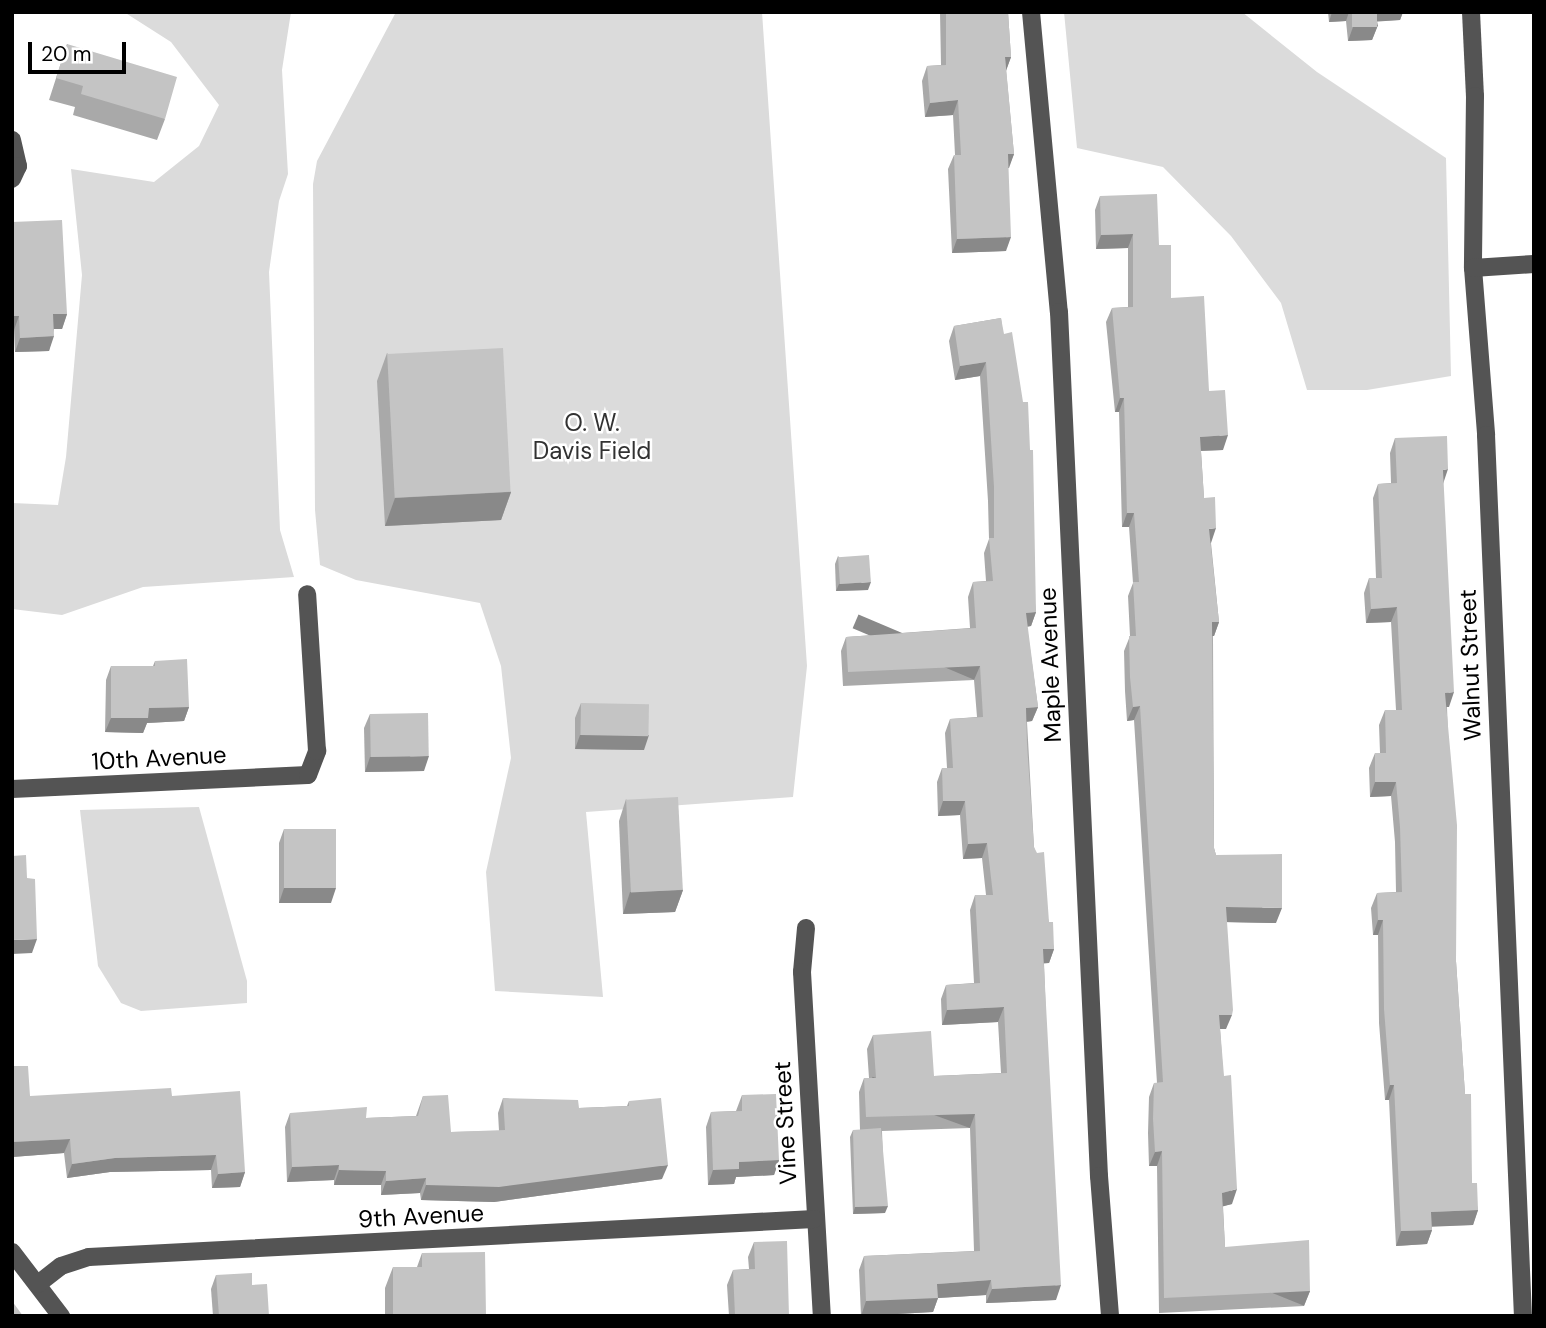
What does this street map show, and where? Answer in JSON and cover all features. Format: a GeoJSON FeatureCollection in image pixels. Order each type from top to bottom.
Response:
{"type":"FeatureCollection","features":[{"type":"Feature","properties":{"kind":"street","name":"Maple Avenue"},"geometry":{"type":"LineString","coordinates":[[1031,12],[1059,312],[1099,1176],[1110,1316]]}},
{"type":"Feature","properties":{"kind":"street","name":"Walnut Street"},"geometry":{"type":"LineString","coordinates":[[1471,12],[1475,96],[1473,268],[1486,435],[1523,1316]]}},
{"type":"Feature","properties":{"kind":"street"},"geometry":{"type":"LineString","coordinates":[[12,140],[18,166],[12,179]]}},
{"type":"Feature","properties":{"kind":"street"},"geometry":{"type":"LineString","coordinates":[[1473,268],[1534,264]]}},
{"type":"Feature","properties":{"kind":"street","name":"10th Avenue"},"geometry":{"type":"LineString","coordinates":[[12,789],[308,775],[317,751],[307,594]]}},
{"type":"Feature","properties":{"kind":"street","name":"Vine Street"},"geometry":{"type":"LineString","coordinates":[[806,928],[802,972],[814,1219],[822,1316]]}},
{"type":"Feature","properties":{"kind":"street","name":"9th Avenue"},"geometry":{"type":"LineString","coordinates":[[38,1284],[61,1266],[89,1256],[814,1219]]}},
{"type":"Feature","properties":{"kind":"street"},"geometry":{"type":"LineString","coordinates":[[12,1252],[61,1316]]}},
{"type":"Feature","properties":{"kind":"green space"},"geometry":{"type":"Polygon","coordinates":[[[124,12],[291,12],[282,70],[288,174],[279,201],[269,272],[280,530],[294,577],[143,587],[62,615],[12,609],[12,503],[58,505],[66,457],[82,275],[71,169],[154,182],[199,146],[219,105],[171,42],[124,12]]]}},
{"type":"Feature","properties":{"kind":"green space","name":"O. W. Davis Field"},"geometry":{"type":"Polygon","coordinates":[[[396,12],[762,12],[807,666],[793,797],[586,812],[603,997],[495,991],[486,872],[511,758],[501,666],[480,603],[356,580],[320,565],[315,510],[313,184],[317,161],[396,12]]]}},
{"type":"Feature","properties":{"kind":"green space"},"geometry":{"type":"Polygon","coordinates":[[[1064,12],[1242,12],[1317,72],[1446,158],[1451,376],[1367,390],[1307,390],[1281,303],[1231,236],[1163,167],[1077,148],[1064,12]]]}},
{"type":"Feature","properties":{"kind":"green space"},"geometry":{"type":"Polygon","coordinates":[[[199,807],[247,981],[247,1003],[141,1011],[121,1003],[98,966],[80,810],[199,807]]]}},
{"type":"Feature","properties":{"kind":"building"},"geometry":{"type":"Polygon","coordinates":[[[946,12],[1008,12],[1011,57],[1005,57],[1014,154],[1008,154],[1011,237],[957,239],[954,155],[961,155],[958,100],[930,103],[927,66],[946,65],[946,12]]]}},
{"type":"Feature","properties":{"kind":"building"},"geometry":{"type":"Polygon","coordinates":[[[1352,12],[1377,12],[1377,27],[1352,27],[1352,12]]]}},
{"type":"Feature","properties":{"kind":"building"},"geometry":{"type":"Polygon","coordinates":[[[67,44],[177,77],[165,119],[81,94],[83,86],[56,78],[67,44]]]}},
{"type":"Feature","properties":{"kind":"building"},"geometry":{"type":"Polygon","coordinates":[[[1157,194],[1159,245],[1171,245],[1171,298],[1204,296],[1209,391],[1225,390],[1228,435],[1200,437],[1204,498],[1215,497],[1216,528],[1209,529],[1219,622],[1212,622],[1214,848],[1216,855],[1282,854],[1282,908],[1226,907],[1233,1010],[1232,1015],[1219,1015],[1224,1076],[1231,1075],[1237,1189],[1222,1193],[1225,1247],[1309,1240],[1310,1291],[1164,1298],[1162,1151],[1155,1152],[1153,1119],[1154,1083],[1163,1082],[1140,706],[1133,707],[1130,677],[1129,636],[1136,636],[1133,582],[1139,582],[1134,513],[1127,513],[1124,398],[1120,398],[1112,308],[1133,307],[1133,234],[1101,235],[1100,196],[1157,194]]]}},
{"type":"Feature","properties":{"kind":"building"},"geometry":{"type":"Polygon","coordinates":[[[62,220],[67,314],[53,314],[54,336],[20,338],[19,316],[12,316],[12,222],[62,220]]]}},
{"type":"Feature","properties":{"kind":"building"},"geometry":{"type":"Polygon","coordinates":[[[1001,318],[1004,334],[1012,332],[1023,402],[1028,402],[1030,450],[1033,450],[1036,612],[1026,613],[1038,707],[1026,708],[1027,744],[1034,847],[1037,853],[1044,852],[1049,922],[1053,922],[1054,949],[1043,949],[1061,1285],[992,1289],[991,1280],[937,1284],[938,1298],[866,1301],[864,1256],[980,1251],[975,1114],[866,1117],[864,1078],[876,1078],[873,1035],[931,1031],[934,1076],[1007,1073],[1004,1007],[947,1010],[946,985],[980,983],[975,895],[993,895],[987,843],[968,844],[965,801],[943,801],[942,768],[953,768],[950,719],[983,717],[980,666],[848,672],[846,637],[976,628],[973,582],[993,581],[989,538],[994,538],[994,487],[986,362],[960,366],[954,326],[1001,318]]]}},
{"type":"Feature","properties":{"kind":"building"},"geometry":{"type":"Polygon","coordinates":[[[503,348],[511,492],[395,498],[387,354],[503,348]]]}},
{"type":"Feature","properties":{"kind":"building"},"geometry":{"type":"Polygon","coordinates":[[[1447,436],[1448,469],[1443,470],[1454,692],[1445,693],[1457,825],[1456,961],[1465,1094],[1471,1094],[1472,1183],[1477,1183],[1478,1210],[1431,1212],[1432,1230],[1401,1231],[1394,1085],[1390,1085],[1384,1009],[1383,920],[1378,920],[1377,893],[1402,892],[1400,827],[1396,782],[1375,782],[1375,753],[1386,753],[1385,710],[1402,710],[1397,607],[1371,609],[1369,578],[1382,578],[1378,484],[1397,483],[1395,438],[1447,436]]]}},
{"type":"Feature","properties":{"kind":"building"},"geometry":{"type":"Polygon","coordinates":[[[869,555],[871,582],[840,584],[838,557],[869,555]]]}},
{"type":"Feature","properties":{"kind":"building"},"geometry":{"type":"Polygon","coordinates":[[[187,659],[189,707],[149,708],[148,718],[111,718],[111,666],[155,666],[155,661],[187,659]]]}},
{"type":"Feature","properties":{"kind":"building"},"geometry":{"type":"Polygon","coordinates":[[[581,703],[649,704],[648,736],[580,735],[581,703]]]}},
{"type":"Feature","properties":{"kind":"building"},"geometry":{"type":"Polygon","coordinates":[[[428,713],[429,756],[371,757],[370,714],[428,713]]]}},
{"type":"Feature","properties":{"kind":"building"},"geometry":{"type":"Polygon","coordinates":[[[678,797],[683,890],[631,893],[626,800],[678,797]]]}},
{"type":"Feature","properties":{"kind":"building"},"geometry":{"type":"Polygon","coordinates":[[[284,829],[336,829],[336,888],[284,888],[284,829]]]}},
{"type":"Feature","properties":{"kind":"building"},"geometry":{"type":"Polygon","coordinates":[[[26,855],[27,878],[35,879],[37,939],[12,940],[12,856],[26,855]]]}},
{"type":"Feature","properties":{"kind":"building"},"geometry":{"type":"Polygon","coordinates":[[[12,1066],[28,1066],[30,1096],[171,1088],[172,1096],[240,1091],[245,1172],[218,1174],[216,1155],[115,1158],[72,1164],[70,1139],[12,1142],[12,1066]]]}},
{"type":"Feature","properties":{"kind":"building"},"geometry":{"type":"Polygon","coordinates":[[[776,1094],[779,1160],[739,1162],[739,1169],[713,1170],[711,1112],[742,1111],[742,1095],[776,1094]]]}},
{"type":"Feature","properties":{"kind":"building"},"geometry":{"type":"Polygon","coordinates":[[[448,1095],[451,1132],[505,1130],[503,1098],[578,1100],[579,1108],[629,1106],[629,1101],[661,1098],[668,1165],[499,1187],[426,1185],[426,1178],[386,1181],[386,1171],[339,1170],[339,1165],[292,1167],[290,1113],[367,1107],[366,1118],[418,1116],[423,1096],[448,1095]]]}},
{"type":"Feature","properties":{"kind":"building"},"geometry":{"type":"Polygon","coordinates":[[[881,1128],[888,1206],[855,1207],[853,1130],[881,1128]]]}},
{"type":"Feature","properties":{"kind":"building"},"geometry":{"type":"Polygon","coordinates":[[[787,1241],[789,1316],[735,1316],[733,1270],[755,1269],[754,1242],[787,1241]]]}},
{"type":"Feature","properties":{"kind":"building"},"geometry":{"type":"Polygon","coordinates":[[[485,1252],[486,1316],[393,1316],[393,1267],[422,1267],[422,1253],[485,1252]]]}},
{"type":"Feature","properties":{"kind":"building"},"geometry":{"type":"Polygon","coordinates":[[[252,1273],[252,1285],[267,1284],[269,1316],[219,1316],[216,1275],[252,1273]]]}},
{"type":"Feature","properties":{"kind":"building"},"geometry":{"type":"Polygon","coordinates":[[[12,1301],[23,1316],[12,1316],[12,1301]]]}}]}
